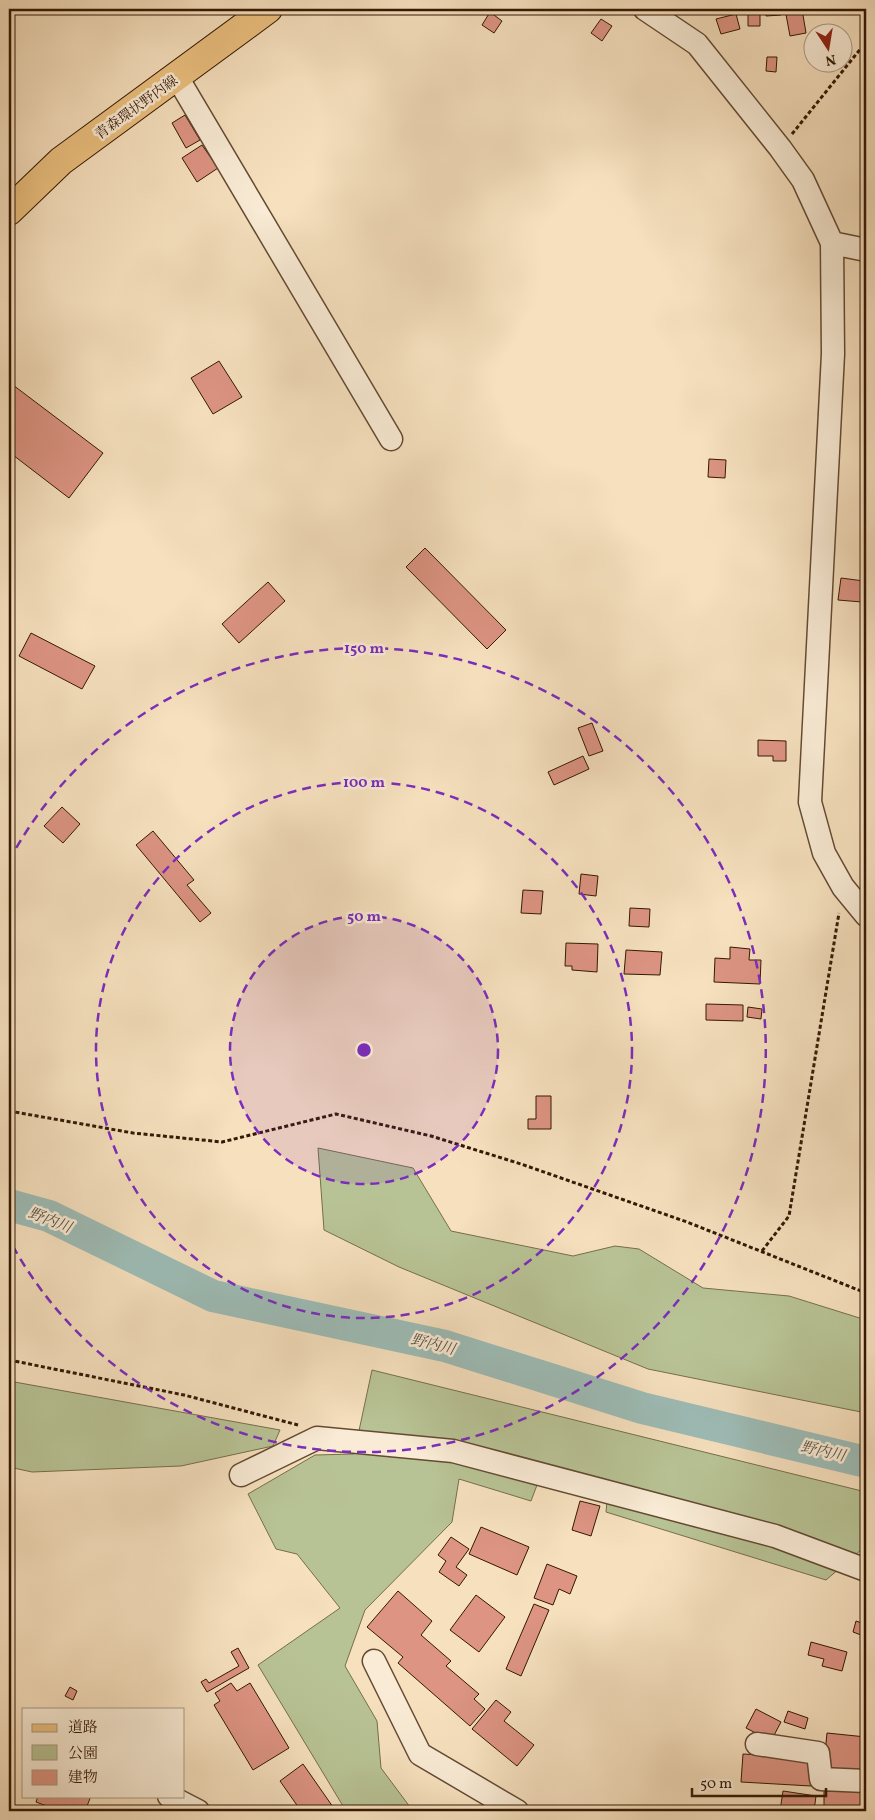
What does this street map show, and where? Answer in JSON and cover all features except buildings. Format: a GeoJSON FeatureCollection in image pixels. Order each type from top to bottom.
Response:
{"type":"FeatureCollection","features":[{"type":"Feature","properties":{"kind":"main road","name":"青森環状野内線"},"geometry":{"type":"LineString","coordinates":[[9,212],[61,161],[268,9]]}},
{"type":"Feature","properties":{"kind":"street"},"geometry":{"type":"LineString","coordinates":[[645,9],[697,44],[780,148],[803,180],[832,243],[833,354],[810,802],[824,853],[843,887],[866,915]]}},
{"type":"Feature","properties":{"kind":"street"},"geometry":{"type":"LineString","coordinates":[[177,77],[391,439]]}},
{"type":"Feature","properties":{"kind":"street"},"geometry":{"type":"LineString","coordinates":[[832,243],[866,250]]}},
{"type":"Feature","properties":{"kind":"street"},"geometry":{"type":"LineString","coordinates":[[241,1475],[317,1438],[453,1451],[775,1536],[866,1570]]}},
{"type":"Feature","properties":{"kind":"street"},"geometry":{"type":"LineString","coordinates":[[374,1661],[420,1754],[517,1811]]}},
{"type":"Feature","properties":{"kind":"street"},"geometry":{"type":"LineString","coordinates":[[757,1744],[818,1753],[821,1779],[866,1781]]}},
{"type":"Feature","properties":{"kind":"street"},"geometry":{"type":"LineString","coordinates":[[173,1798],[198,1811]]}},
{"type":"Feature","properties":{"kind":"path"},"geometry":{"type":"LineString","coordinates":[[780,148],[866,42]]}},
{"type":"Feature","properties":{"kind":"path"},"geometry":{"type":"LineString","coordinates":[[762,1252],[790,1216],[843,887]]}},
{"type":"Feature","properties":{"kind":"path"},"geometry":{"type":"LineString","coordinates":[[9,1111],[133,1133],[222,1142],[336,1114],[431,1136],[522,1164],[688,1222],[866,1293]]}},
{"type":"Feature","properties":{"kind":"path"},"geometry":{"type":"LineString","coordinates":[[9,1360],[193,1397],[301,1426],[317,1438]]}},
{"type":"Feature","properties":{"kind":"green space"},"geometry":{"type":"Polygon","coordinates":[[[318,1148],[413,1168],[451,1231],[573,1256],[615,1246],[639,1249],[703,1288],[789,1296],[866,1320],[866,1413],[648,1369],[399,1267],[324,1230],[318,1148]]]}},
{"type":"Feature","properties":{"kind":"green space"},"geometry":{"type":"Polygon","coordinates":[[[372,1370],[866,1492],[866,1552],[861,1550],[826,1580],[606,1512],[607,1501],[537,1485],[531,1501],[459,1479],[452,1522],[365,1610],[345,1666],[377,1721],[381,1768],[413,1811],[346,1811],[258,1665],[340,1608],[297,1554],[276,1549],[248,1494],[315,1455],[354,1454],[372,1370]]]}},
{"type":"Feature","properties":{"kind":"green space"},"geometry":{"type":"Polygon","coordinates":[[[9,1381],[280,1430],[273,1446],[181,1466],[32,1472],[9,1467],[9,1381]]]}},
{"type":"Feature","properties":{"kind":"waterway","name":"野内川"},"geometry":{"type":"LineString","coordinates":[[9,1205],[49,1216],[213,1296],[445,1346],[642,1408],[866,1462]]}}]}
